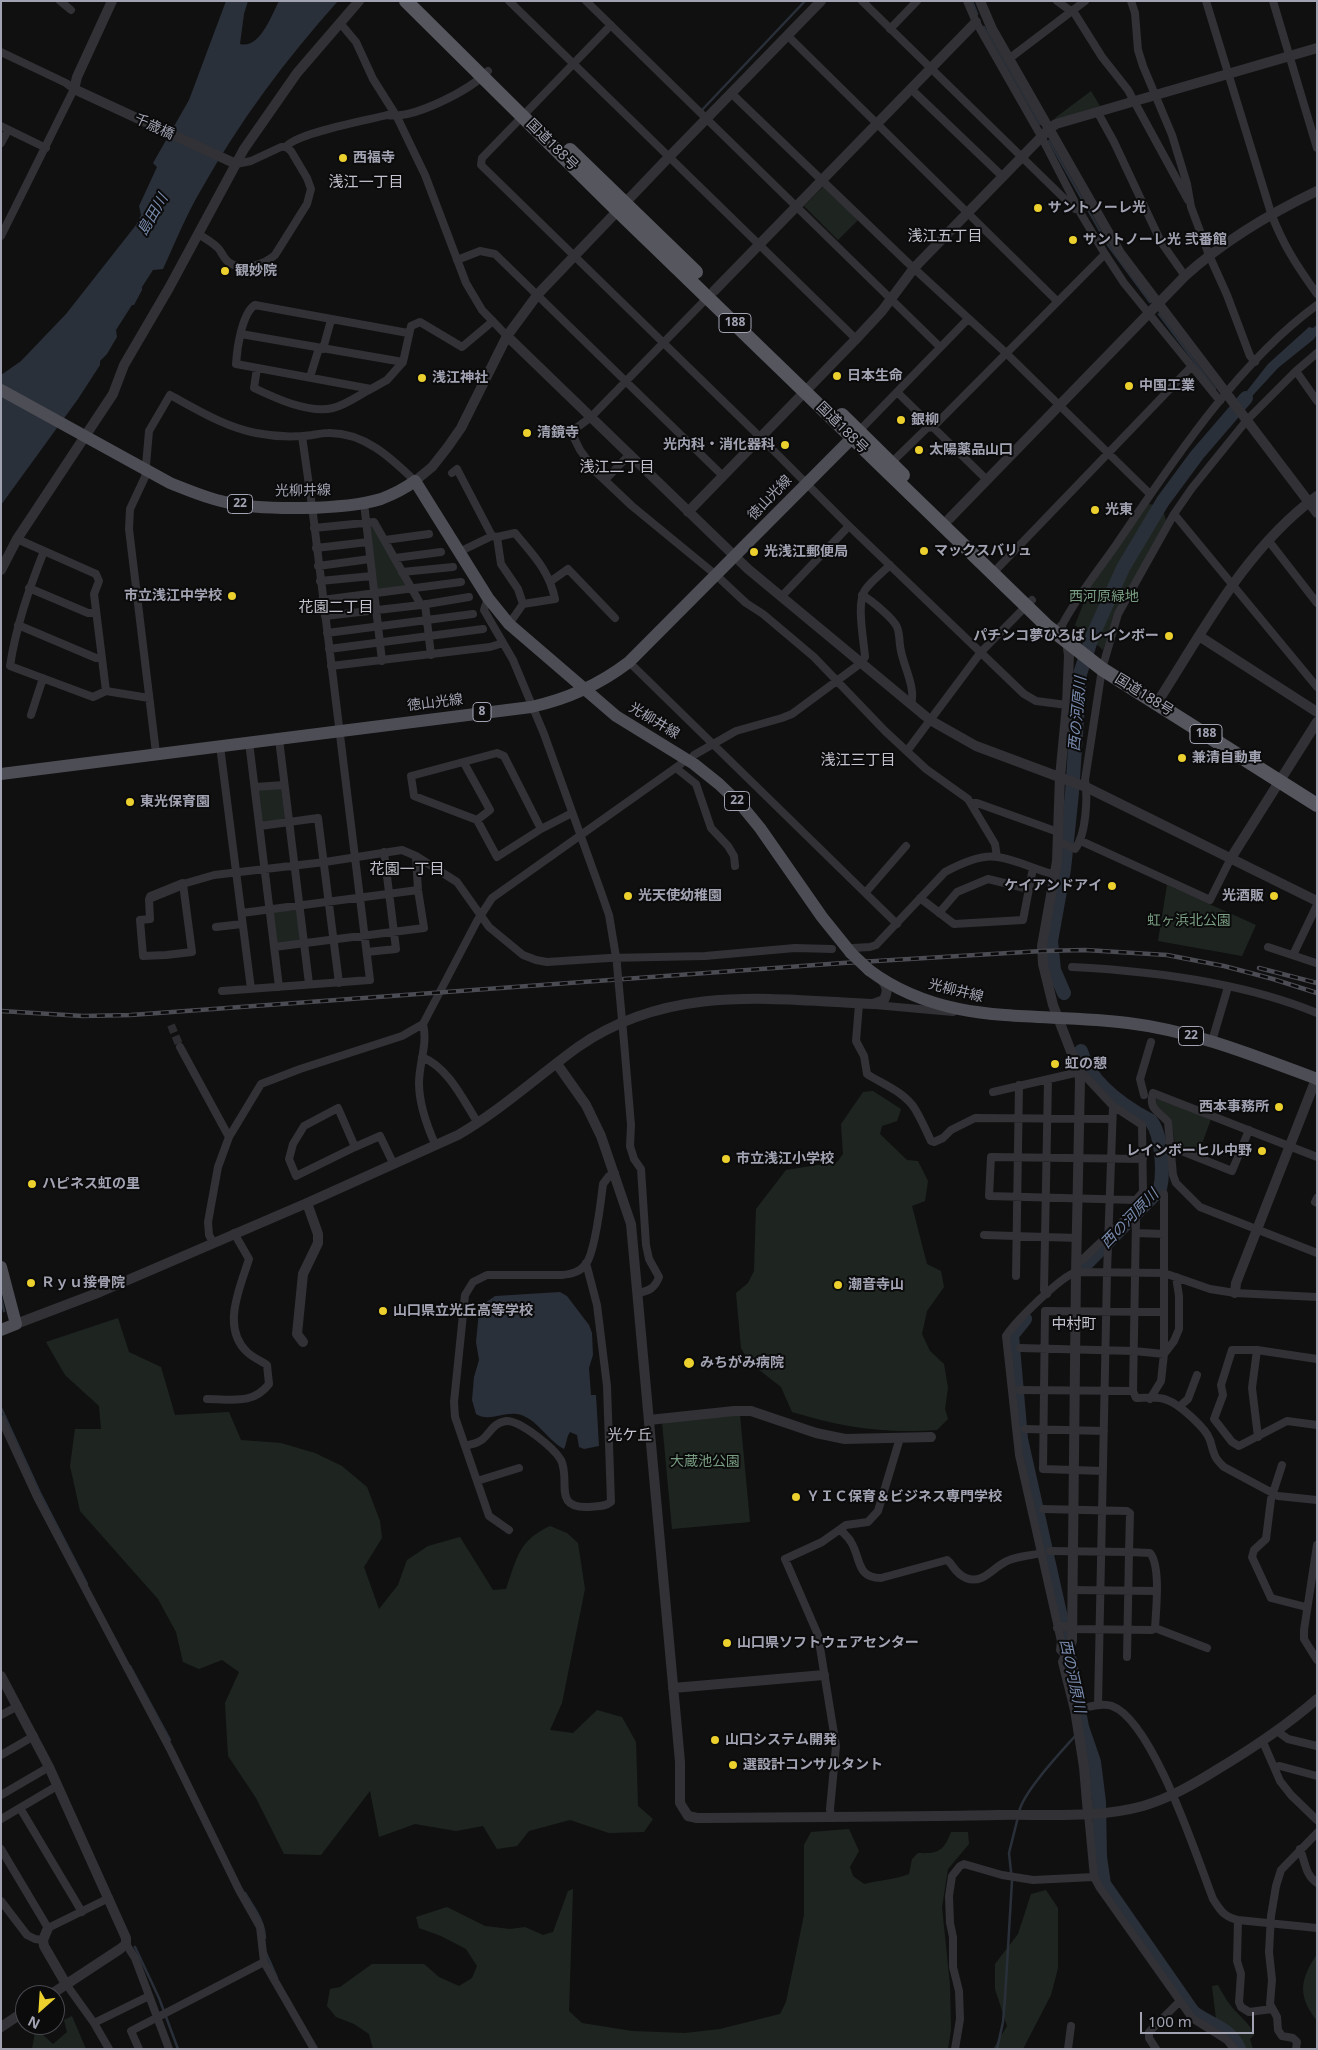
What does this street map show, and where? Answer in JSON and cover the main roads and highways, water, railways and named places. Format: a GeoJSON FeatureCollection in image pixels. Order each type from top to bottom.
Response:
{"type":"FeatureCollection","features":[{"type":"Feature","properties":{"kind":"highway","name":"国道188号"},"geometry":{"type":"LineString","coordinates":[[406,1],[486,74],[1029,603],[1061,627],[1074,645]]}},
{"type":"Feature","properties":{"kind":"highway","name":"国道188号"},"geometry":{"type":"LineString","coordinates":[[416,1],[486,74]]}},
{"type":"Feature","properties":{"kind":"highway","name":"国道188号"},"geometry":{"type":"LineString","coordinates":[[1029,603],[1047,626],[1074,645],[1281,777],[1317,796]]}},
{"type":"Feature","properties":{"kind":"highway","name":"国道188号"},"geometry":{"type":"LineString","coordinates":[[1281,777],[1317,805]]}},
{"type":"Feature","properties":{"kind":"main road","name":"光柳井線"},"geometry":{"type":"LineString","coordinates":[[1,390],[146,470],[197,494],[225,502],[268,507],[364,503],[401,491],[415,481],[488,598],[509,624],[616,716],[694,764],[742,806],[760,828],[822,917],[869,970],[882,979],[916,996],[946,1007],[973,1013],[1059,1017],[1129,1023],[1168,1030],[1212,1041],[1317,1078]]}},
{"type":"Feature","properties":{"kind":"main road","name":"徳山光線"},"geometry":{"type":"LineString","coordinates":[[1,774],[531,707],[554,702],[604,680],[629,662],[855,434]]}},
{"type":"Feature","properties":{"kind":"main road"},"geometry":{"type":"LineString","coordinates":[[1,1267],[16,1324],[1,1330]]}},
{"type":"Feature","properties":{"kind":"water","name":"島田川"},"geometry":{"type":"Polygon","coordinates":[[[226,1],[248,1],[244,14],[240,44],[247,44],[259,37],[279,1],[338,1],[300,45],[247,116],[196,200],[163,269],[153,270],[142,287],[134,305],[132,305],[116,330],[117,337],[107,354],[100,361],[100,365],[78,399],[1,505],[1,375],[21,361],[66,314],[136,225],[141,215],[139,206],[157,167],[153,163],[189,100],[226,1]]]}},
{"type":"Feature","properties":{"kind":"water"},"geometry":{"type":"Polygon","coordinates":[[[1317,325],[1317,334],[1314,339],[1278,368],[1243,406],[1239,401],[1268,364],[1309,327],[1313,328],[1317,325]]]}},
{"type":"Feature","properties":{"kind":"water"},"geometry":{"type":"Polygon","coordinates":[[[560,1292],[567,1296],[589,1325],[592,1333],[593,1355],[589,1368],[591,1395],[596,1395],[599,1446],[584,1449],[579,1447],[577,1435],[570,1432],[564,1449],[524,1416],[512,1414],[486,1417],[476,1414],[472,1400],[474,1377],[479,1360],[476,1342],[479,1312],[485,1303],[495,1296],[560,1292]]]}},
{"type":"Feature","properties":{"kind":"waterway"},"geometry":{"type":"LineString","coordinates":[[702,110],[805,1]]}},
{"type":"Feature","properties":{"kind":"waterway"},"geometry":{"type":"LineString","coordinates":[[972,1],[977,14]]}},
{"type":"Feature","properties":{"kind":"waterway"},"geometry":{"type":"LineString","coordinates":[[984,27],[1040,124]]}},
{"type":"Feature","properties":{"kind":"waterway"},"geometry":{"type":"LineString","coordinates":[[1049,141],[1108,245],[1150,302]]}},
{"type":"Feature","properties":{"kind":"waterway"},"geometry":{"type":"LineString","coordinates":[[1159,314],[1215,389]]}},
{"type":"Feature","properties":{"kind":"waterway","name":"西の河原川"},"geometry":{"type":"LineString","coordinates":[[1064,993],[1054,970],[1051,941],[1064,869],[1072,793],[1080,674],[1092,637],[1123,568],[1163,501],[1197,455],[1246,398]]}},
{"type":"Feature","properties":{"kind":"waterway","name":"西の河原川"},"geometry":{"type":"LineString","coordinates":[[1230,409],[1233,413]]}},
{"type":"Feature","properties":{"kind":"waterway","name":"西の河原川"},"geometry":{"type":"LineString","coordinates":[[1081,1051],[1085,1063],[1100,1084],[1119,1101],[1151,1121],[1158,1135],[1162,1164],[1160,1189],[1085,1265]]}},
{"type":"Feature","properties":{"kind":"waterway"},"geometry":{"type":"LineString","coordinates":[[1,1298],[4,1311]]}},
{"type":"Feature","properties":{"kind":"waterway","name":"西の河原川"},"geometry":{"type":"LineString","coordinates":[[1025,1319],[1012,1335],[1021,1439],[1066,1640],[1082,1727],[1094,1762],[1099,1802],[1100,1857],[1104,1884],[1193,2012],[1225,2031],[1239,2049]]}},
{"type":"Feature","properties":{"kind":"waterway"},"geometry":{"type":"LineString","coordinates":[[1,1408],[40,1493],[87,1584]]}},
{"type":"Feature","properties":{"kind":"waterway"},"geometry":{"type":"LineString","coordinates":[[130,1666],[170,1740]]}},
{"type":"Feature","properties":{"kind":"waterway"},"geometry":{"type":"LineString","coordinates":[[1019,1812],[1027,1794],[1035,1783],[1076,1735]]}},
{"type":"Feature","properties":{"kind":"waterway"},"geometry":{"type":"LineString","coordinates":[[997,2049],[1003,2022],[1005,1998],[1012,1881],[1009,1853],[1018,1817]]}},
{"type":"Feature","properties":{"kind":"waterway"},"geometry":{"type":"LineString","coordinates":[[245,1893],[261,1920],[265,1938]]}},
{"type":"Feature","properties":{"kind":"waterway"},"geometry":{"type":"LineString","coordinates":[[135,1947],[159,1998],[178,2049]]}},
{"type":"Feature","properties":{"kind":"waterway"},"geometry":{"type":"LineString","coordinates":[[266,1953],[277,1978]]}},
{"type":"Feature","properties":{"kind":"tunnel"},"geometry":{"type":"LineString","coordinates":[[171,1025],[180,1047]]}},
{"type":"Feature","properties":{"kind":"railway"},"geometry":{"type":"LineString","coordinates":[[1,1011],[83,1016],[131,1015],[843,963],[1085,950],[1167,955],[1224,966],[1317,993]]}},
{"type":"Feature","properties":{"kind":"railway"},"geometry":{"type":"LineString","coordinates":[[1259,968],[1317,983]]}},
{"type":"Feature","properties":{"kind":"place","name":"西福寺"},"geometry":{"type":"Point","coordinates":[343,158]}},
{"type":"Feature","properties":{"kind":"place","name":"サントノーレ光"},"geometry":{"type":"Point","coordinates":[1038,208]}},
{"type":"Feature","properties":{"kind":"place","name":"サントノーレ光 弐番館"},"geometry":{"type":"Point","coordinates":[1073,240]}},
{"type":"Feature","properties":{"kind":"place","name":"観妙院"},"geometry":{"type":"Point","coordinates":[225,271]}},
{"type":"Feature","properties":{"kind":"place","name":"日本生命"},"geometry":{"type":"Point","coordinates":[837,376]}},
{"type":"Feature","properties":{"kind":"place","name":"浅江神社"},"geometry":{"type":"Point","coordinates":[422,378]}},
{"type":"Feature","properties":{"kind":"place","name":"中国工業"},"geometry":{"type":"Point","coordinates":[1129,386]}},
{"type":"Feature","properties":{"kind":"place","name":"銀柳"},"geometry":{"type":"Point","coordinates":[901,420]}},
{"type":"Feature","properties":{"kind":"place","name":"清鏡寺"},"geometry":{"type":"Point","coordinates":[527,433]}},
{"type":"Feature","properties":{"kind":"place","name":"光内科・消化器科"},"geometry":{"type":"Point","coordinates":[785,445]}},
{"type":"Feature","properties":{"kind":"place","name":"太陽薬品山口"},"geometry":{"type":"Point","coordinates":[919,450]}},
{"type":"Feature","properties":{"kind":"place","name":"光東"},"geometry":{"type":"Point","coordinates":[1095,510]}},
{"type":"Feature","properties":{"kind":"place","name":"マックスバリュ"},"geometry":{"type":"Point","coordinates":[924,551]}},
{"type":"Feature","properties":{"kind":"place","name":"光浅江郵便局"},"geometry":{"type":"Point","coordinates":[754,552]}},
{"type":"Feature","properties":{"kind":"place","name":"市立浅江中学校"},"geometry":{"type":"Point","coordinates":[232,596]}},
{"type":"Feature","properties":{"kind":"place","name":"パチンコ夢ひろば レインボー"},"geometry":{"type":"Point","coordinates":[1169,636]}},
{"type":"Feature","properties":{"kind":"place","name":"兼清自動車"},"geometry":{"type":"Point","coordinates":[1182,758]}},
{"type":"Feature","properties":{"kind":"place","name":"東光保育園"},"geometry":{"type":"Point","coordinates":[130,802]}},
{"type":"Feature","properties":{"kind":"place","name":"ケイアンドアイ"},"geometry":{"type":"Point","coordinates":[1112,886]}},
{"type":"Feature","properties":{"kind":"place","name":"光天使幼稚園"},"geometry":{"type":"Point","coordinates":[628,896]}},
{"type":"Feature","properties":{"kind":"place","name":"光酒販"},"geometry":{"type":"Point","coordinates":[1274,896]}},
{"type":"Feature","properties":{"kind":"place","name":"虹の憩"},"geometry":{"type":"Point","coordinates":[1055,1064]}},
{"type":"Feature","properties":{"kind":"place","name":"西本事務所"},"geometry":{"type":"Point","coordinates":[1279,1107]}},
{"type":"Feature","properties":{"kind":"place","name":"レインボーヒル中野"},"geometry":{"type":"Point","coordinates":[1262,1151]}},
{"type":"Feature","properties":{"kind":"place","name":"市立浅江小学校"},"geometry":{"type":"Point","coordinates":[726,1159]}},
{"type":"Feature","properties":{"kind":"place","name":"ハピネス虹の里"},"geometry":{"type":"Point","coordinates":[32,1184]}},
{"type":"Feature","properties":{"kind":"place","name":"Ｒｙｕ接骨院"},"geometry":{"type":"Point","coordinates":[31,1283]}},
{"type":"Feature","properties":{"kind":"place","name":"潮音寺山"},"geometry":{"type":"Point","coordinates":[838,1285]}},
{"type":"Feature","properties":{"kind":"place","name":"山口県立光丘高等学校"},"geometry":{"type":"Point","coordinates":[383,1311]}},
{"type":"Feature","properties":{"kind":"place","name":"みちがみ病院"},"geometry":{"type":"Point","coordinates":[689,1363]}},
{"type":"Feature","properties":{"kind":"place","name":"ＹＩＣ保育＆ビジネス専門学校"},"geometry":{"type":"Point","coordinates":[796,1497]}},
{"type":"Feature","properties":{"kind":"place","name":"山口県ソフトウェアセンター"},"geometry":{"type":"Point","coordinates":[727,1643]}},
{"type":"Feature","properties":{"kind":"place","name":"山口システム開発"},"geometry":{"type":"Point","coordinates":[715,1740]}},
{"type":"Feature","properties":{"kind":"place","name":"選設計コンサルタント"},"geometry":{"type":"Point","coordinates":[733,1765]}},
{"type":"Feature","properties":{"kind":"district","name":"浅江一丁目"},"geometry":{"type":"Point","coordinates":[366,183]}},
{"type":"Feature","properties":{"kind":"district","name":"浅江五丁目"},"geometry":{"type":"Point","coordinates":[945,237]}},
{"type":"Feature","properties":{"kind":"district","name":"浅江二丁目"},"geometry":{"type":"Point","coordinates":[617,468]}},
{"type":"Feature","properties":{"kind":"district","name":"花園二丁目"},"geometry":{"type":"Point","coordinates":[336,608]}},
{"type":"Feature","properties":{"kind":"district","name":"浅江三丁目"},"geometry":{"type":"Point","coordinates":[858,761]}},
{"type":"Feature","properties":{"kind":"district","name":"花園一丁目"},"geometry":{"type":"Point","coordinates":[407,870]}},
{"type":"Feature","properties":{"kind":"district","name":"中村町"},"geometry":{"type":"Point","coordinates":[1074,1325]}},
{"type":"Feature","properties":{"kind":"district","name":"光ケ丘"},"geometry":{"type":"Point","coordinates":[630,1436]}},
{"type":"Feature","properties":{"kind":"park label","name":"西河原緑地"},"geometry":{"type":"Point","coordinates":[1104,597]}},
{"type":"Feature","properties":{"kind":"park label","name":"虹ヶ浜北公園"},"geometry":{"type":"Point","coordinates":[1189,921]}},
{"type":"Feature","properties":{"kind":"park label","name":"大蔵池公園"},"geometry":{"type":"Point","coordinates":[705,1462]}}]}
